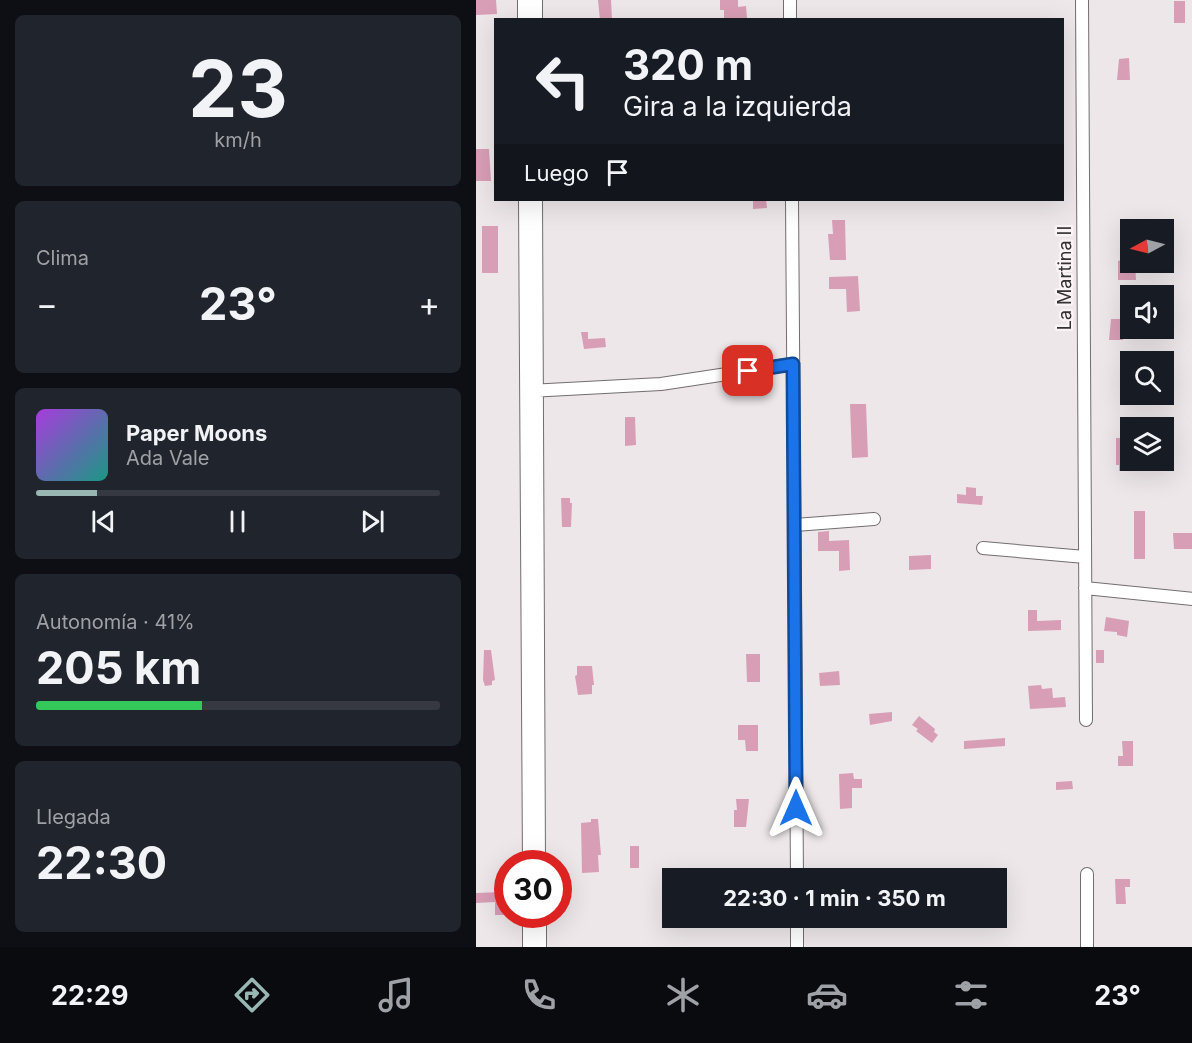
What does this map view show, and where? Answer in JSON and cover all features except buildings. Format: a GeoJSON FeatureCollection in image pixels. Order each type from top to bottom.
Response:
{"type":"FeatureCollection","features":[{"type":"Feature","properties":{"kind":"street"},"geometry":{"type":"LineString","coordinates":[[524,0],[524,18]]}},
{"type":"Feature","properties":{"kind":"street"},"geometry":{"type":"LineString","coordinates":[[536,0],[536,18]]}},
{"type":"Feature","properties":{"kind":"street"},"geometry":{"type":"LineString","coordinates":[[790,0],[790,18]]}},
{"type":"Feature","properties":{"kind":"street","name":"La Martina II"},"geometry":{"type":"LineString","coordinates":[[1082,0],[1086,720]]}},
{"type":"Feature","properties":{"kind":"street"},"geometry":{"type":"LineString","coordinates":[[525,201],[531,391],[539,850]]}},
{"type":"Feature","properties":{"kind":"street"},"geometry":{"type":"LineString","coordinates":[[529,850],[531,391],[536,201]]}},
{"type":"Feature","properties":{"kind":"street"},"geometry":{"type":"LineString","coordinates":[[792,201],[797,868]]}},
{"type":"Feature","properties":{"kind":"street"},"geometry":{"type":"LineString","coordinates":[[531,391],[661,384],[793,364]]}},
{"type":"Feature","properties":{"kind":"street"},"geometry":{"type":"LineString","coordinates":[[795,525],[874,519]]}},
{"type":"Feature","properties":{"kind":"street"},"geometry":{"type":"LineString","coordinates":[[983,548],[1085,557]]}},
{"type":"Feature","properties":{"kind":"street"},"geometry":{"type":"LineString","coordinates":[[1085,588],[1193,599]]}},
{"type":"Feature","properties":{"kind":"street"},"geometry":{"type":"LineString","coordinates":[[1087,874],[1087,947]]}},
{"type":"Feature","properties":{"kind":"street"},"geometry":{"type":"LineString","coordinates":[[529,928],[529,947]]}},
{"type":"Feature","properties":{"kind":"street"},"geometry":{"type":"LineString","coordinates":[[540,928],[540,947]]}},
{"type":"Feature","properties":{"kind":"street"},"geometry":{"type":"LineString","coordinates":[[797,928],[797,947]]}},
{"type":"Feature","properties":{"kind":"route"},"geometry":{"type":"LineString","coordinates":[[748,371],[793,364],[796,808]]}}]}
